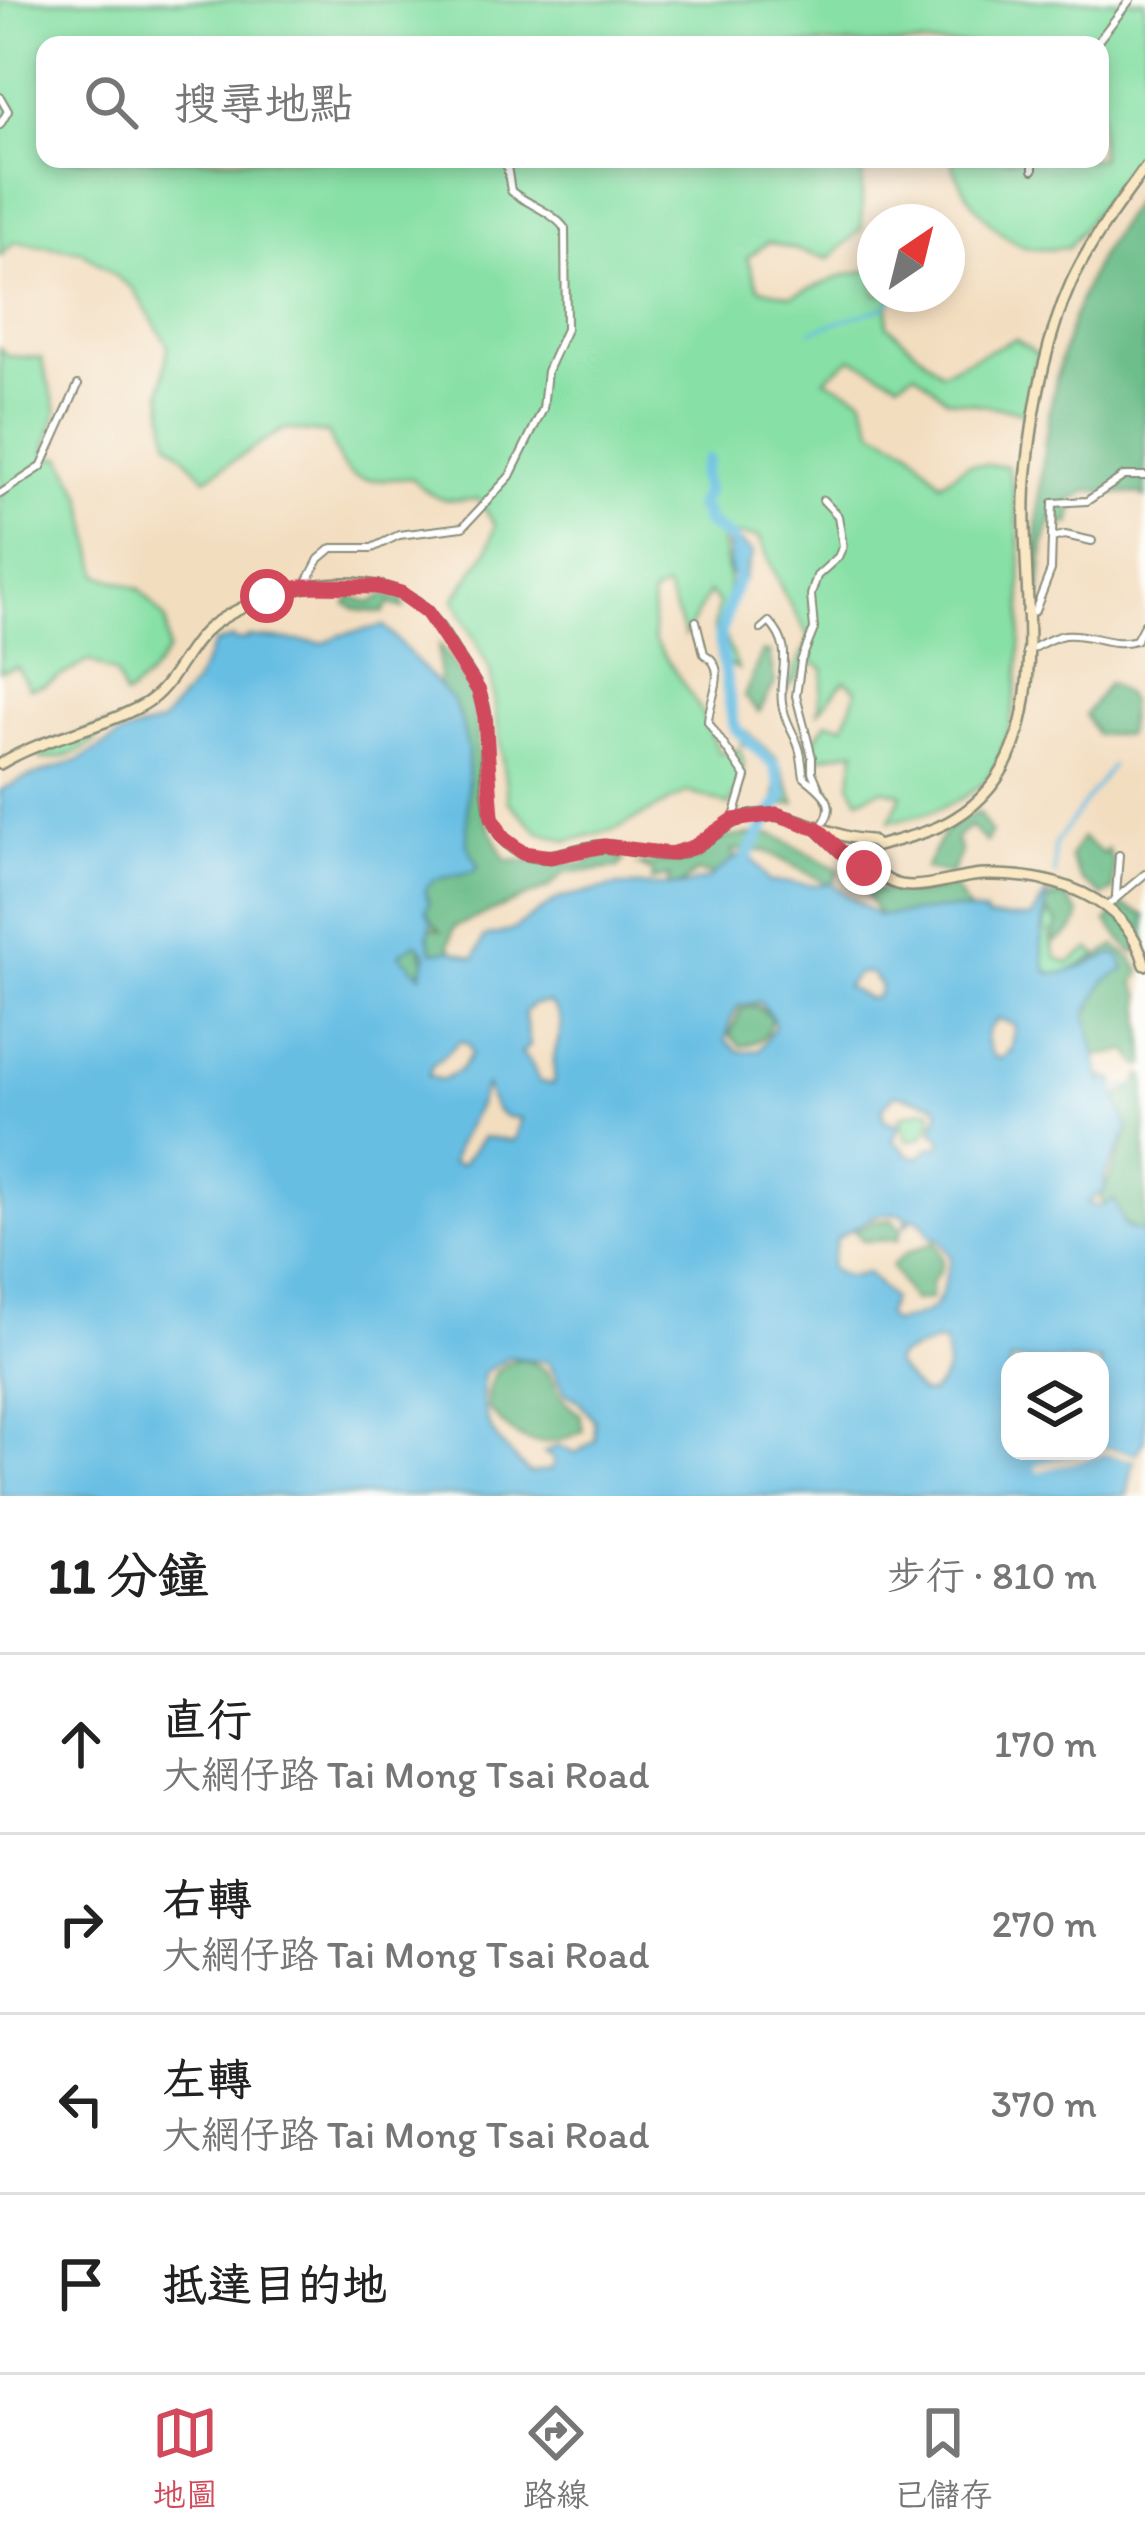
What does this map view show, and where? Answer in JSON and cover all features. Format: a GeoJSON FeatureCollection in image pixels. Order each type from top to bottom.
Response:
{"type":"FeatureCollection","features":[{"type":"Feature","properties":{"kind":"main road"},"geometry":{"type":"LineString","coordinates":[[878,846],[948,822],[993,785],[1014,751],[1022,725],[1026,652],[1026,471],[1055,328],[1080,267],[1145,168]]}},
{"type":"Feature","properties":{"kind":"main road"},"geometry":{"type":"LineString","coordinates":[[0,764],[148,702],[217,622],[275,592],[305,586],[390,589],[431,616],[479,691],[492,817],[500,835],[518,851],[543,858],[599,846],[671,854],[694,847],[733,820],[772,814],[870,840],[878,846],[879,857],[873,866],[862,868],[818,829]]}},
{"type":"Feature","properties":{"kind":"main road"},"geometry":{"type":"LineString","coordinates":[[852,861],[852,847],[860,840]]}},
{"type":"Feature","properties":{"kind":"main road"},"geometry":{"type":"LineString","coordinates":[[873,866],[881,879],[906,886],[964,876],[1007,876],[1073,888],[1111,902],[1135,938],[1145,965]]}},
{"type":"Feature","properties":{"kind":"street"},"geometry":{"type":"LineString","coordinates":[[1102,36],[1130,0]]}},
{"type":"Feature","properties":{"kind":"street"},"geometry":{"type":"LineString","coordinates":[[0,98],[8,110],[0,125]]}},
{"type":"Feature","properties":{"kind":"street"},"geometry":{"type":"LineString","coordinates":[[305,586],[319,559],[332,548],[371,548],[399,535],[463,527],[510,476],[525,452],[543,410],[547,371],[566,328],[566,229],[557,218],[511,191],[507,168]]}},
{"type":"Feature","properties":{"kind":"street"},"geometry":{"type":"LineString","coordinates":[[0,494],[41,467],[78,385]]}},
{"type":"Feature","properties":{"kind":"street"},"geometry":{"type":"LineString","coordinates":[[1026,613],[1034,612],[1051,570],[1053,503],[1088,501],[1126,475],[1145,476]]}},
{"type":"Feature","properties":{"kind":"street"},"geometry":{"type":"LineString","coordinates":[[818,829],[830,816],[831,805],[812,772],[796,696],[801,661],[814,629],[811,595],[817,576],[843,546],[838,516],[823,500]]}},
{"type":"Feature","properties":{"kind":"street"},"geometry":{"type":"LineString","coordinates":[[1052,538],[1065,535],[1092,542]]}},
{"type":"Feature","properties":{"kind":"street"},"geometry":{"type":"LineString","coordinates":[[695,621],[704,654],[718,668],[708,722],[746,777],[733,820]]}},
{"type":"Feature","properties":{"kind":"street"},"geometry":{"type":"LineString","coordinates":[[761,629],[769,622],[783,640],[786,675],[781,698],[786,722],[799,747],[804,777],[819,788]]}},
{"type":"Feature","properties":{"kind":"street"},"geometry":{"type":"LineString","coordinates":[[1026,652],[1059,635],[1119,645],[1136,640],[1145,623]]}},
{"type":"Feature","properties":{"kind":"street"},"geometry":{"type":"LineString","coordinates":[[1111,902],[1119,855]]}},
{"type":"Feature","properties":{"kind":"street"},"geometry":{"type":"LineString","coordinates":[[1111,902],[1145,874]]}},
{"type":"Feature","properties":{"kind":"green space"},"geometry":{"type":"Polygon","coordinates":[[[0,0],[1145,0],[1145,145],[1068,248],[1048,249],[1028,248],[1004,235],[980,211],[954,168],[1109,168],[1109,36],[36,36],[36,168],[866,168],[862,204],[857,204],[857,233],[829,259],[768,242],[747,258],[759,288],[792,296],[857,273],[857,312],[888,312],[887,325],[941,372],[1015,339],[1037,354],[1024,412],[947,399],[915,372],[899,381],[851,358],[825,379],[862,397],[874,430],[911,449],[941,483],[968,464],[1007,466],[1014,495],[1022,619],[1014,706],[1005,741],[994,768],[974,790],[948,805],[904,819],[890,821],[902,794],[882,789],[859,799],[850,784],[856,750],[816,758],[813,742],[827,722],[844,725],[857,690],[845,680],[818,712],[824,669],[812,661],[784,692],[810,638],[759,537],[721,534],[729,583],[723,633],[738,669],[718,658],[714,629],[718,603],[709,592],[685,636],[666,588],[652,595],[654,640],[700,709],[720,754],[739,749],[742,757],[740,785],[729,805],[688,792],[616,829],[568,841],[539,832],[508,801],[490,670],[454,599],[488,550],[495,525],[478,499],[441,498],[412,478],[357,477],[342,464],[329,434],[284,429],[206,478],[168,440],[162,391],[168,345],[133,289],[81,251],[15,242],[0,256],[0,0]]]}},
{"type":"Feature","properties":{"kind":"green space"},"geometry":{"type":"Polygon","coordinates":[[[1145,185],[1145,498],[1087,491],[1069,502],[1070,524],[1060,525],[1053,515],[1044,543],[1040,593],[1034,595],[1047,426],[1065,343],[1096,263],[1145,185]]]}},
{"type":"Feature","properties":{"kind":"green space"},"geometry":{"type":"Polygon","coordinates":[[[0,348],[8,356],[41,358],[57,411],[45,451],[53,458],[62,457],[83,497],[99,575],[140,589],[166,620],[168,651],[149,677],[125,697],[115,673],[89,661],[29,688],[17,667],[0,671],[0,348]]]}},
{"type":"Feature","properties":{"kind":"green space"},"geometry":{"type":"Polygon","coordinates":[[[385,595],[402,599],[404,608],[389,604],[383,613],[346,604],[351,596],[370,603],[385,595]]]}},
{"type":"Feature","properties":{"kind":"green space"},"geometry":{"type":"Polygon","coordinates":[[[439,645],[474,704],[483,806],[506,860],[585,864],[605,849],[624,860],[618,868],[564,873],[548,888],[454,927],[449,945],[458,963],[434,961],[417,941],[426,962],[419,973],[396,962],[399,949],[416,925],[441,930],[425,915],[418,887],[458,825],[439,687],[439,645]]]}},
{"type":"Feature","properties":{"kind":"green space"},"geometry":{"type":"Polygon","coordinates":[[[762,652],[769,652],[775,683],[759,712],[744,697],[762,652]]]}},
{"type":"Feature","properties":{"kind":"green space"},"geometry":{"type":"Polygon","coordinates":[[[1108,683],[1127,698],[1126,735],[1096,734],[1085,715],[1108,683]]]}},
{"type":"Feature","properties":{"kind":"green space"},"geometry":{"type":"Polygon","coordinates":[[[106,725],[95,740],[71,755],[42,759],[36,749],[106,725]]]}},
{"type":"Feature","properties":{"kind":"green space"},"geometry":{"type":"Polygon","coordinates":[[[747,732],[777,759],[796,803],[775,806],[776,771],[752,747],[741,744],[747,732]]]}},
{"type":"Feature","properties":{"kind":"green space"},"geometry":{"type":"Polygon","coordinates":[[[978,812],[991,833],[986,842],[970,826],[956,838],[961,852],[951,874],[925,869],[945,831],[978,812]]]}},
{"type":"Feature","properties":{"kind":"green space"},"geometry":{"type":"Polygon","coordinates":[[[774,835],[839,870],[832,886],[765,851],[732,850],[734,858],[723,876],[696,872],[682,884],[667,886],[671,876],[651,880],[653,873],[638,865],[698,859],[714,839],[774,835]]]}},
{"type":"Feature","properties":{"kind":"green space"},"geometry":{"type":"Polygon","coordinates":[[[1082,838],[1103,854],[1107,849],[1114,863],[1113,891],[1103,896],[1082,881],[1070,857],[1082,838]]]}},
{"type":"Feature","properties":{"kind":"green space"},"geometry":{"type":"Polygon","coordinates":[[[954,887],[969,911],[921,931],[879,915],[863,888],[917,895],[954,887]]]}},
{"type":"Feature","properties":{"kind":"green space"},"geometry":{"type":"Polygon","coordinates":[[[1054,890],[1067,894],[1068,900],[1057,932],[1049,932],[1056,957],[1068,963],[1090,949],[1098,955],[1068,972],[1053,974],[1043,967],[1041,942],[1054,890]]]}},
{"type":"Feature","properties":{"kind":"green space"},"geometry":{"type":"Polygon","coordinates":[[[1065,896],[1079,914],[1078,920],[1052,944],[1058,923],[1040,903],[1065,896]]]}},
{"type":"Feature","properties":{"kind":"green space"},"geometry":{"type":"Polygon","coordinates":[[[1121,905],[1145,915],[1145,942],[1136,953],[1107,922],[1121,905]]]}},
{"type":"Feature","properties":{"kind":"green space"},"geometry":{"type":"Polygon","coordinates":[[[1115,946],[1141,972],[1134,983],[1141,996],[1145,1066],[1139,1066],[1129,1051],[1089,1057],[1056,983],[1115,946]]]}},
{"type":"Feature","properties":{"kind":"green space"},"geometry":{"type":"Polygon","coordinates":[[[756,1006],[771,1018],[770,1025],[761,1038],[741,1046],[730,1035],[741,1009],[756,1006]]]}},
{"type":"Feature","properties":{"kind":"green space"},"geometry":{"type":"Polygon","coordinates":[[[1145,1076],[1145,1241],[1100,1201],[1125,1141],[1108,1101],[1133,1089],[1145,1076]]]}},
{"type":"Feature","properties":{"kind":"green space"},"geometry":{"type":"Polygon","coordinates":[[[932,1110],[932,1121],[922,1137],[907,1141],[900,1117],[932,1110]]]}},
{"type":"Feature","properties":{"kind":"green space"},"geometry":{"type":"Polygon","coordinates":[[[892,1220],[901,1229],[898,1240],[864,1241],[854,1231],[876,1221],[892,1220]]]}},
{"type":"Feature","properties":{"kind":"green space"},"geometry":{"type":"Polygon","coordinates":[[[935,1242],[942,1263],[931,1282],[931,1299],[913,1301],[891,1266],[906,1253],[935,1242]]]}},
{"type":"Feature","properties":{"kind":"green space"},"geometry":{"type":"Polygon","coordinates":[[[519,1359],[549,1375],[562,1398],[580,1414],[583,1431],[555,1442],[531,1441],[509,1430],[488,1408],[497,1371],[519,1359]]]}},
{"type":"Feature","properties":{"kind":"water"},"geometry":{"type":"Polygon","coordinates":[[[733,537],[753,553],[743,580],[730,575],[728,541],[733,537]]]}},
{"type":"Feature","properties":{"kind":"water"},"geometry":{"type":"Polygon","coordinates":[[[384,626],[453,701],[460,717],[468,750],[467,845],[478,866],[475,871],[433,880],[425,890],[433,952],[452,950],[475,958],[484,937],[511,931],[558,899],[617,886],[682,886],[710,878],[738,856],[750,855],[769,882],[831,883],[878,916],[948,909],[985,913],[987,918],[1032,918],[1048,891],[1041,942],[1046,971],[1068,972],[1113,954],[1120,956],[1125,969],[1104,982],[1087,1014],[1102,1086],[1104,1077],[1115,1081],[1129,1130],[1105,1176],[1105,1190],[1087,1203],[1099,1207],[1114,1199],[1125,1227],[1145,1233],[1145,1440],[1136,1454],[1109,1448],[1109,1352],[1001,1352],[1001,1460],[1109,1460],[1109,1455],[1134,1460],[1127,1496],[0,1496],[0,791],[80,760],[122,735],[161,723],[194,684],[214,644],[248,637],[324,643],[384,626]],[[416,943],[399,954],[421,975],[427,954],[416,943]],[[858,973],[846,986],[867,999],[877,997],[881,986],[871,973],[858,973]],[[759,1002],[738,1006],[726,1041],[740,1052],[759,1050],[775,1026],[759,1002]],[[549,1003],[534,1004],[524,1012],[530,1046],[521,1053],[539,1082],[553,1084],[559,1015],[549,1003]],[[999,1019],[986,1040],[993,1056],[1002,1059],[1012,1049],[1015,1025],[999,1019]],[[460,1041],[431,1067],[429,1076],[442,1080],[461,1069],[472,1053],[460,1041]],[[486,1086],[452,1163],[461,1165],[483,1137],[514,1141],[521,1118],[497,1110],[486,1086]],[[895,1094],[882,1108],[884,1120],[900,1125],[893,1140],[911,1156],[920,1157],[929,1148],[940,1147],[941,1138],[932,1131],[940,1111],[936,1104],[895,1094]],[[877,1215],[837,1238],[830,1267],[847,1276],[867,1272],[892,1299],[886,1314],[892,1323],[936,1305],[951,1258],[939,1239],[930,1237],[914,1217],[905,1226],[907,1216],[877,1215]],[[944,1343],[898,1356],[894,1364],[920,1393],[930,1394],[944,1377],[944,1343]],[[509,1357],[483,1373],[482,1392],[492,1431],[530,1474],[552,1469],[554,1459],[544,1453],[558,1446],[576,1453],[595,1440],[594,1420],[579,1401],[565,1393],[549,1362],[509,1357]]]}},
{"type":"Feature","properties":{"kind":"pier"},"geometry":{"type":"Polygon","coordinates":[[[1109,1448],[1136,1454],[1134,1460],[1109,1455],[1109,1448]]]}},
{"type":"Feature","properties":{"kind":"pier"},"geometry":{"type":"Polygon","coordinates":[[[1053,1460],[1082,1460],[1037,1472],[1035,1464],[1053,1460]]]}},
{"type":"Feature","properties":{"kind":"waterway"},"geometry":{"type":"LineString","coordinates":[[811,331],[869,312]]}},
{"type":"Feature","properties":{"kind":"waterway"},"geometry":{"type":"LineString","coordinates":[[707,460],[702,475],[706,491],[699,507],[706,514],[705,521],[733,540]]}},
{"type":"Feature","properties":{"kind":"waterway"},"geometry":{"type":"LineString","coordinates":[[738,578],[719,636],[733,722],[775,766],[783,795],[747,856]]}},
{"type":"Feature","properties":{"kind":"waterway"},"geometry":{"type":"LineString","coordinates":[[1055,875],[1054,845],[1112,765]]}},
{"type":"Feature","properties":{"kind":"waterway"},"geometry":{"type":"LineString","coordinates":[[1114,1089],[1136,1086]]}},
{"type":"Feature","properties":{"kind":"route"},"geometry":{"type":"LineString","coordinates":[[267,596],[305,586],[377,587],[401,593],[427,612],[479,691],[494,825],[523,853],[551,857],[604,846],[671,854],[694,847],[733,820],[777,814],[818,829],[856,866],[864,868]]}}]}
